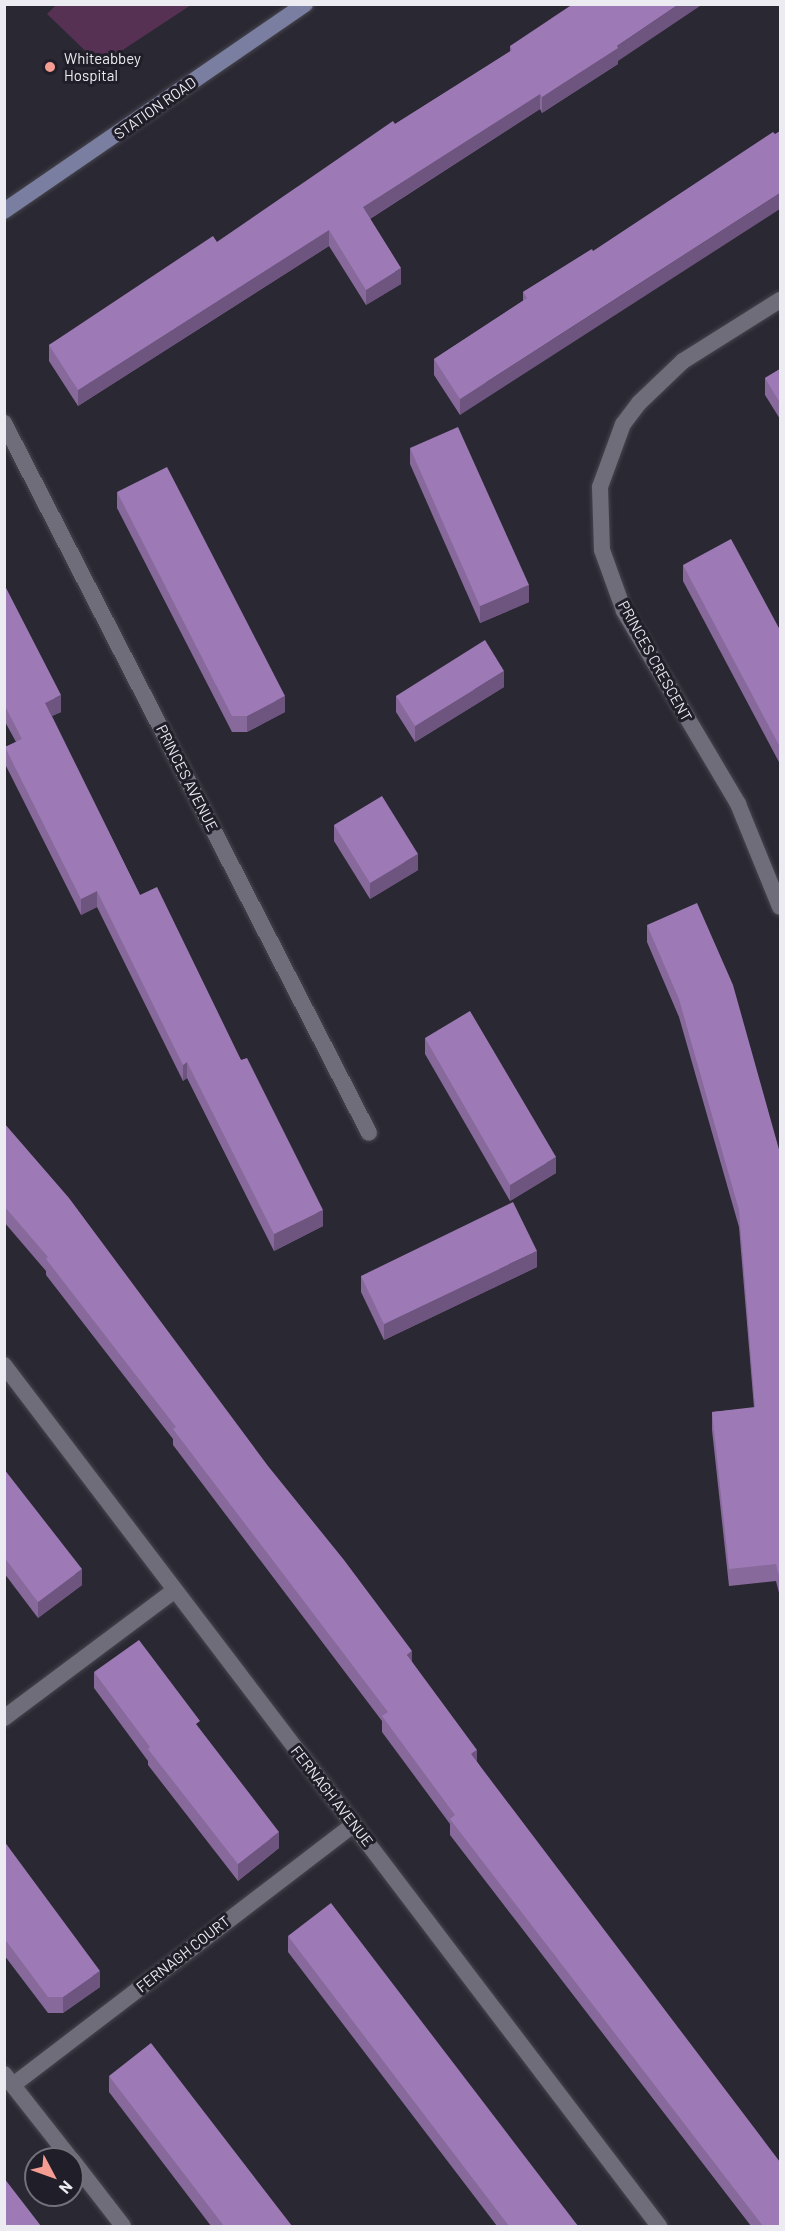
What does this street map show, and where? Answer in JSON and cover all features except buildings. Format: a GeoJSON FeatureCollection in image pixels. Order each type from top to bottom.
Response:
{"type":"FeatureCollection","features":[{"type":"Feature","properties":{"kind":"main road","name":"STATION ROAD"},"geometry":{"type":"LineString","coordinates":[[4,211],[305,4]]}},
{"type":"Feature","properties":{"kind":"street","name":"PRINCES CRESCENT"},"geometry":{"type":"LineString","coordinates":[[780,300],[683,361],[639,403],[623,424],[600,487],[602,550],[624,611],[738,804],[780,907]]}},
{"type":"Feature","properties":{"kind":"street","name":"PRINCES AVENUE"},"geometry":{"type":"LineString","coordinates":[[4,423],[369,1132]]}},
{"type":"Feature","properties":{"kind":"street","name":"FERNAGH AVENUE"},"geometry":{"type":"LineString","coordinates":[[4,1365],[659,2226]]}},
{"type":"Feature","properties":{"kind":"street"},"geometry":{"type":"LineString","coordinates":[[4,1718],[174,1591]]}},
{"type":"Feature","properties":{"kind":"street","name":"FERNAGH COURT"},"geometry":{"type":"LineString","coordinates":[[9,2080],[354,1824]]}},
{"type":"Feature","properties":{"kind":"street"},"geometry":{"type":"LineString","coordinates":[[9,2080],[62,2147]]}},
{"type":"Feature","properties":{"kind":"street"},"geometry":{"type":"LineString","coordinates":[[84,2176],[123,2226]]}},
{"type":"Feature","properties":{"kind":"shaded area"},"geometry":{"type":"Polygon","coordinates":[[[56,5],[191,5],[100,65],[47,14],[56,5]]]}},
{"type":"Feature","properties":{"kind":"place","name":"Whiteabbey Hospital"},"geometry":{"type":"Point","coordinates":[50,67]}}]}
